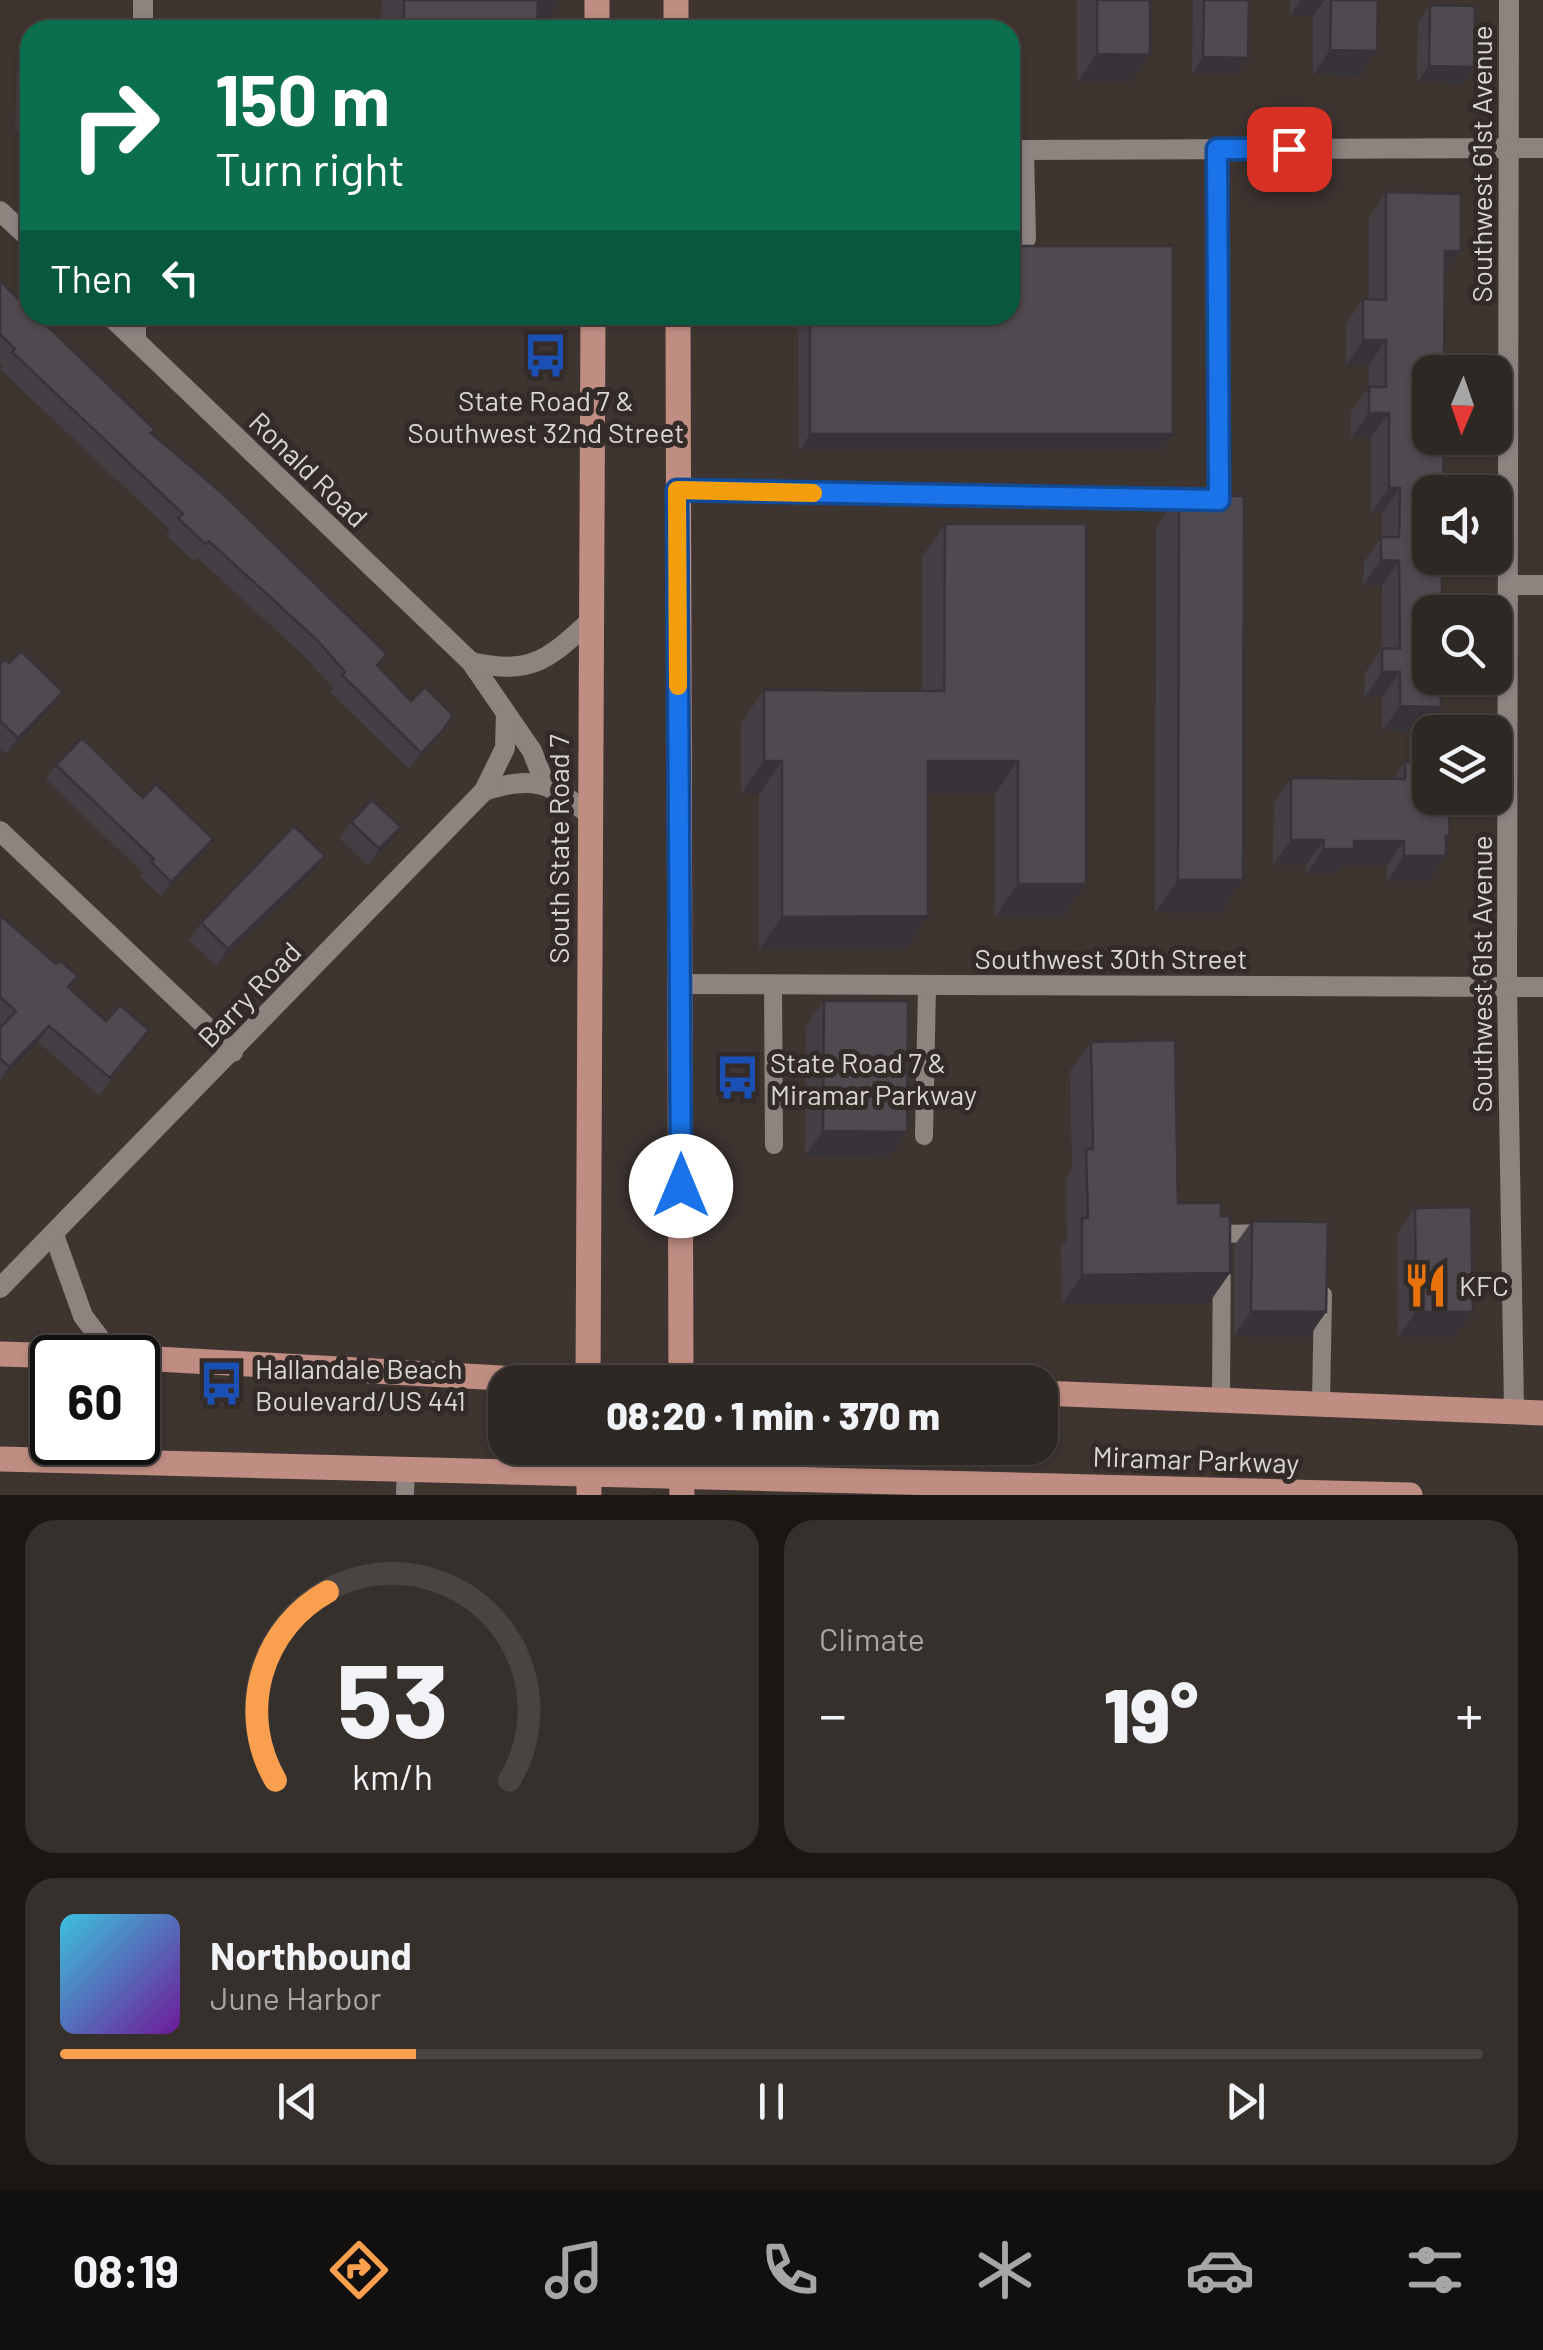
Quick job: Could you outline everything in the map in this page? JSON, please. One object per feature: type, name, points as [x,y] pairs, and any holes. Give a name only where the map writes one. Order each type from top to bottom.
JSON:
[{"type":"main road","name":"South State Road 7","points":[[588,1365],[588,814],[594,325]]},
{"type":"main road","points":[[678,325],[681,1365]]},
{"type":"main road","points":[[0,1354],[30,1355]]},
{"type":"main road","points":[[160,1359],[488,1376]]},
{"type":"main road","points":[[1058,1394],[1543,1412]]},
{"type":"main road","name":"Miramar Parkway","points":[[0,1459],[589,1471],[682,1484],[1410,1495]]},
{"type":"street","name":"Southwest 61st Avenue","points":[[1509,0],[1507,987],[1514,1408]]},
{"type":"street","points":[[1020,150],[1543,148]]},
{"type":"street","points":[[0,211],[20,230]]},
{"type":"street","name":"Ronald Road","points":[[120,325],[471,662],[532,750],[545,784]]},
{"type":"street","points":[[136,325],[136,340]]},
{"type":"street","points":[[1509,586],[1543,585]]},
{"type":"street","points":[[471,662],[505,670],[534,664],[590,621]]},
{"type":"street","name":"Barry Road","points":[[0,1288],[484,791],[505,748],[506,713]]},
{"type":"street","points":[[484,791],[514,781],[545,784],[588,814]]},
{"type":"street","points":[[0,832],[232,1052]]},
{"type":"street","name":"Southwest 30th Street","points":[[679,984],[1543,987]]},
{"type":"street","points":[[54,1235],[82,1316],[97,1335]]},
{"type":"lane","points":[[677,490],[1219,500],[1217,149]]},
{"type":"lane","points":[[1020,177],[1027,239]]},
{"type":"lane","points":[[774,984],[774,1146]]},
{"type":"lane","points":[[924,1136],[927,986]]},
{"type":"lane","points":[[1221,1399],[1222,1234],[1292,1233]]},
{"type":"lane","points":[[1321,1402],[1324,1270]]},
{"type":"lane","points":[[406,1468],[406,1495]]},
{"type":"building","points":[[404,0],[538,0],[537,20],[404,20]]},
{"type":"building","points":[[1097,0],[1150,0],[1150,55],[1097,54]]},
{"type":"building","points":[[1204,0],[1249,0],[1248,58],[1203,57]]},
{"type":"building","points":[[1331,0],[1378,0],[1377,51],[1330,50]]},
{"type":"building","points":[[1430,5],[1475,6],[1474,67],[1429,66]]},
{"type":"building","points":[[1386,192],[1461,194],[1461,251],[1445,251],[1444,355],[1412,355],[1412,455],[1444,455],[1443,475],[1412,475],[1412,575],[1442,575],[1442,595],[1412,595],[1412,695],[1441,695],[1441,707],[1400,706],[1400,672],[1382,672],[1382,648],[1400,649],[1399,561],[1381,560],[1381,537],[1399,537],[1400,488],[1389,488],[1389,413],[1369,413],[1369,387],[1386,387],[1386,340],[1363,340],[1363,299],[1386,300]]},
{"type":"building","points":[[1020,246],[1173,246],[1173,434],[810,434],[810,325],[1020,325]]},
{"type":"building","points":[[0,281],[20,300],[20,325],[46,325],[155,430],[151,433],[222,493],[387,654],[377,665],[411,701],[425,687],[453,715],[443,730],[421,753],[342,675],[345,672],[317,640],[209,541],[205,544],[178,518],[183,514],[12,352],[15,349],[0,334]]},
{"type":"building","points":[[1179,495],[1244,496],[1243,880],[1178,880]]},
{"type":"building","points":[[945,524],[1086,524],[1086,884],[1018,884],[1018,761],[928,761],[928,916],[782,917],[782,761],[764,761],[764,690],[944,691]]},
{"type":"building","points":[[21,651],[63,692],[18,738],[0,721],[0,664],[4,659],[9,663]]},
{"type":"building","points":[[82,738],[143,798],[156,784],[213,839],[171,882],[151,862],[154,859],[56,765]]},
{"type":"building","points":[[1405,762],[1412,762],[1412,815],[1449,815],[1446,856],[1404,856],[1404,841],[1354,841],[1354,849],[1323,849],[1324,840],[1291,840],[1291,778],[1405,779]]},
{"type":"building","points":[[372,800],[401,827],[379,849],[351,822]]},
{"type":"building","points":[[294,826],[325,856],[228,949],[201,923]]},
{"type":"building","points":[[0,915],[56,964],[60,961],[78,976],[68,987],[106,1021],[120,1005],[149,1030],[110,1078],[49,1026],[9,1067],[0,1058],[0,1028],[16,1011],[0,997]]},
{"type":"building","points":[[824,1001],[908,1001],[907,1132],[823,1131]]},
{"type":"building","points":[[1175,1040],[1178,1203],[1221,1203],[1221,1216],[1230,1216],[1230,1273],[1082,1275],[1082,1218],[1088,1218],[1086,1149],[1093,1149],[1091,1042]]},
{"type":"building","points":[[1471,1207],[1473,1312],[1416,1312],[1415,1208]]},
{"type":"building","points":[[1252,1221],[1328,1222],[1326,1312],[1251,1311]]},
{"type":"slow traffic","points":[[678,686],[677,490],[813,493]]},
{"type":"place","name":"State Road 7 & Southwest 32nd Street","points":[[546,355]]},
{"type":"place","name":"State Road 7 & Miramar Parkway","points":[[737,1078]]},
{"type":"place","name":"KFC","points":[[1426,1285]]},
{"type":"place","name":"Hallandale Beach Boulevard/US 441","points":[[222,1384]]},
{"type":"route","points":[[681,1186],[677,490],[1219,500],[1217,149],[1289,149]]}]
